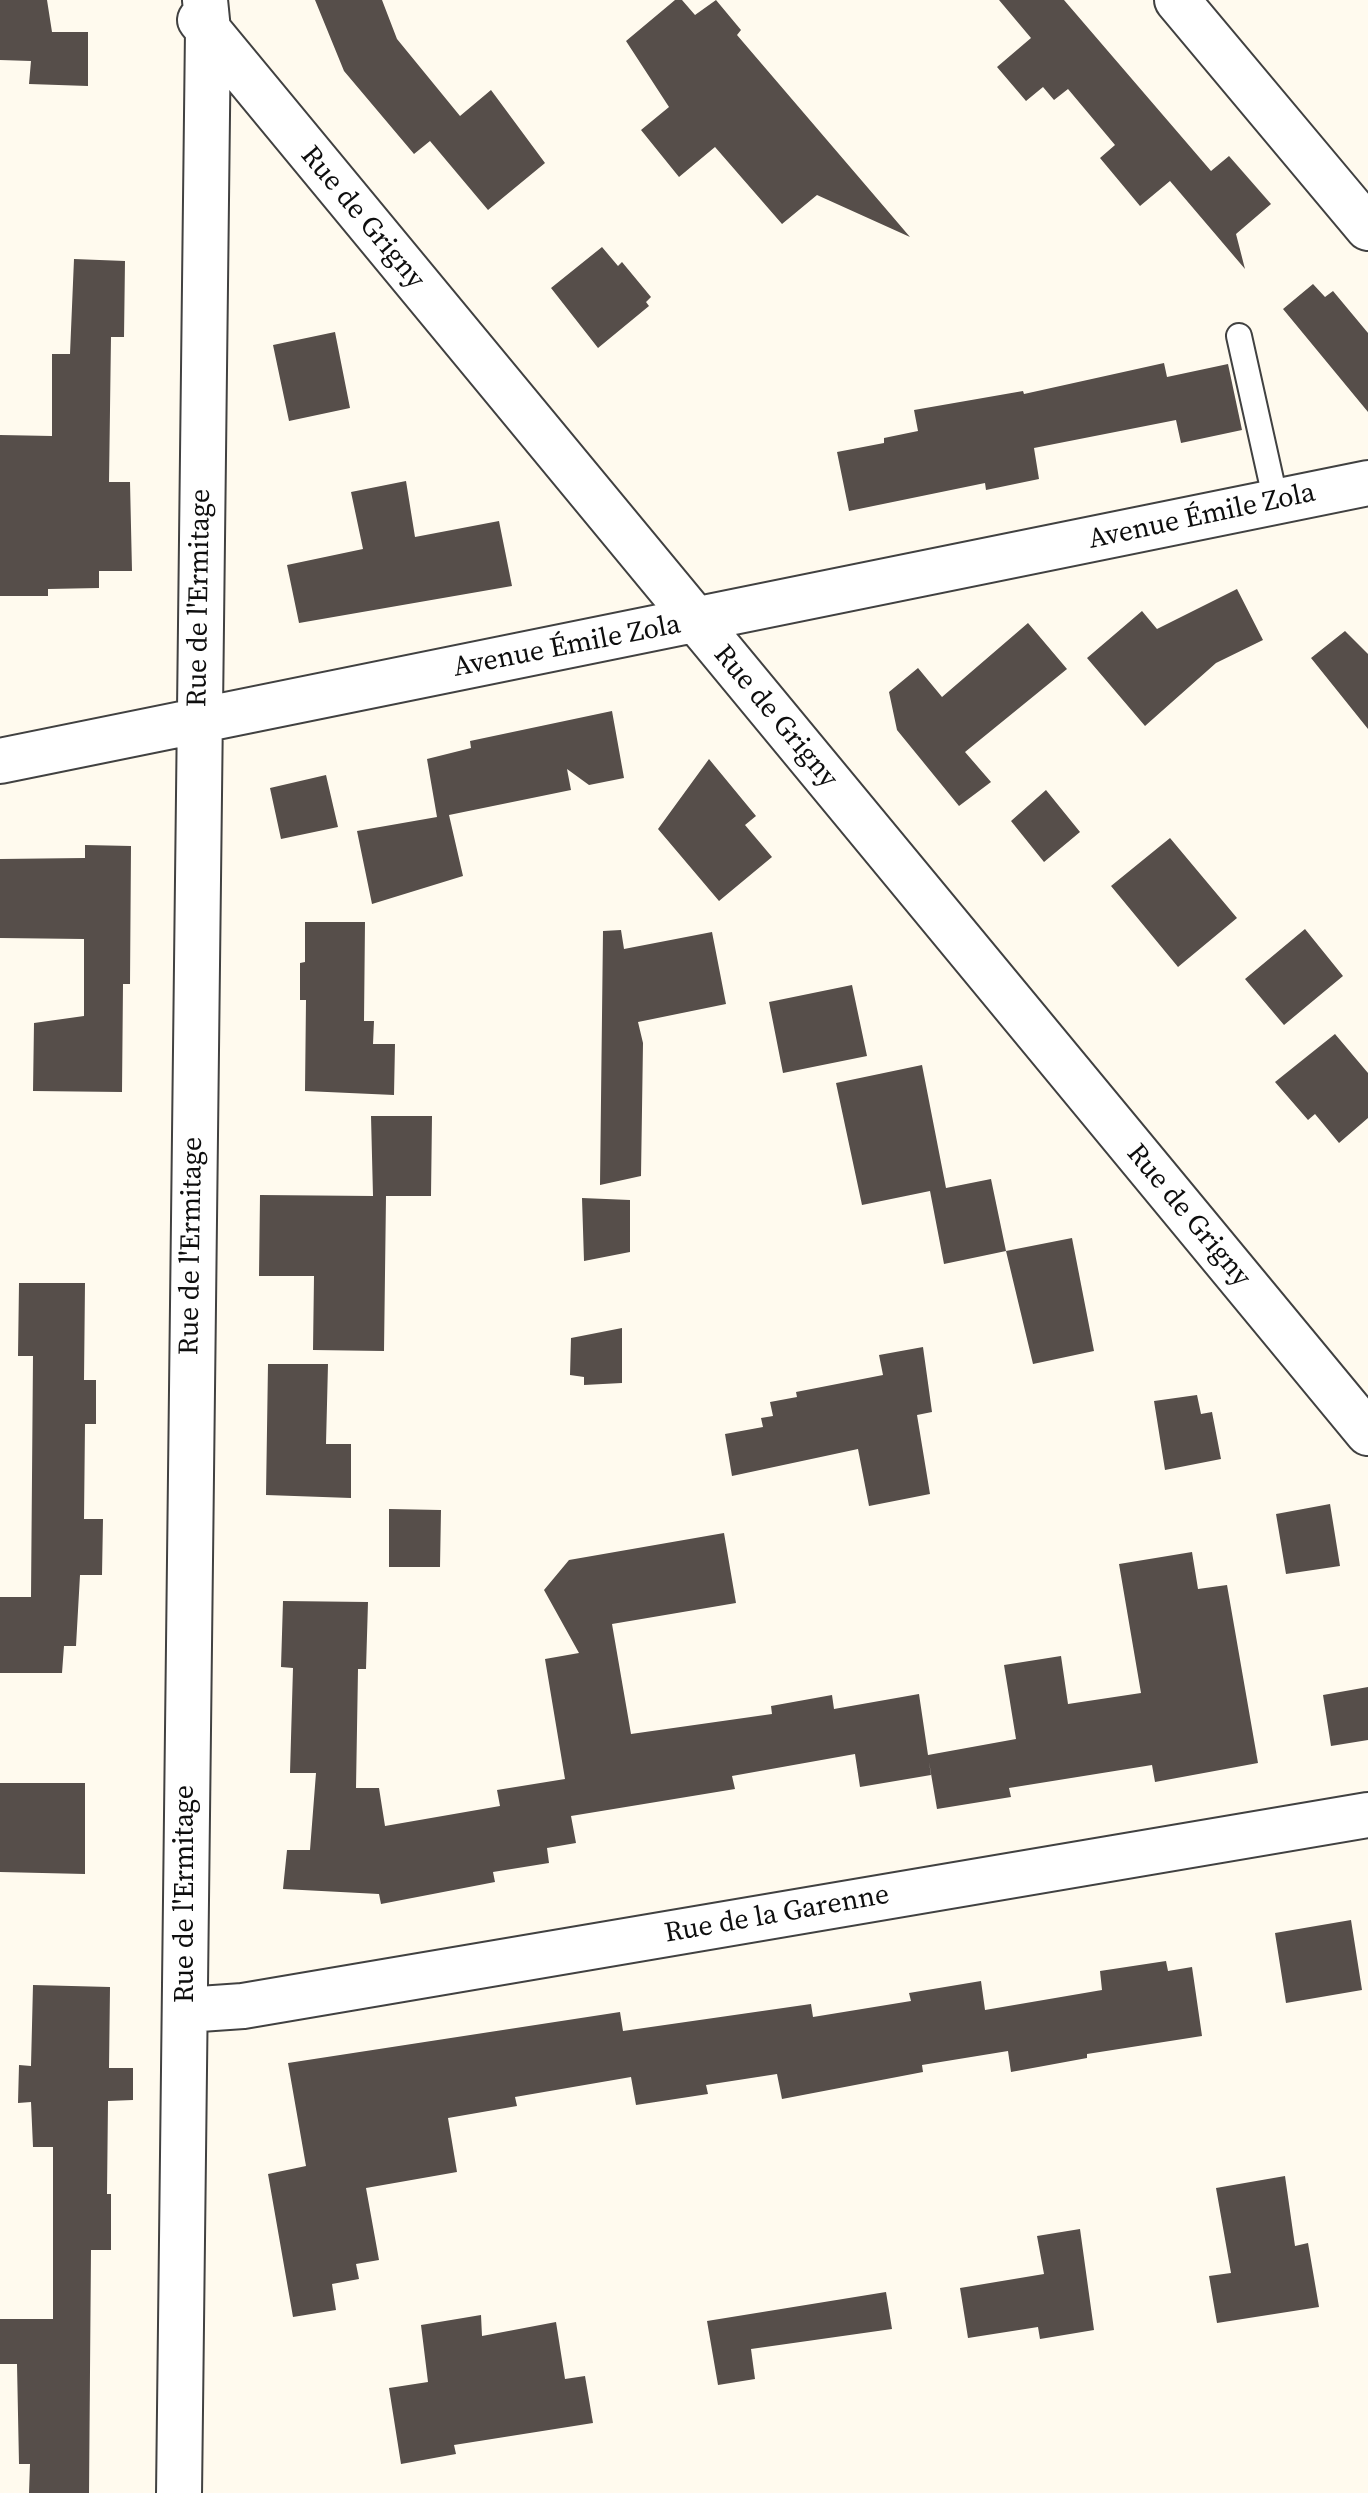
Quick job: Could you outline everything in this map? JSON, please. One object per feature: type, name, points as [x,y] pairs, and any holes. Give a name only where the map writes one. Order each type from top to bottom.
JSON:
[{"type":"street","points":[[1177,0],[1368,228]]},
{"type":"street","name":"Rue de Grigny","points":[[199,10],[696,621],[1368,1433]]},
{"type":"street","name":"Rue de l'Ermitage","points":[[179,2493],[198,722],[199,10]]},
{"type":"street","name":"Avenue Émile Zola","points":[[0,761],[1368,483]]},
{"type":"street","name":"Rue de la Garenne","points":[[185,2010],[243,2006],[1368,1815]]},
{"type":"lane","points":[[1239,336],[1276,502]]},
{"type":"building","points":[[0,0],[47,0],[52,32],[88,32],[88,86],[29,84],[31,61],[0,60]]},
{"type":"building","points":[[315,0],[382,0],[397,39],[460,116],[491,90],[545,163],[488,210],[430,141],[414,154],[344,71]]},
{"type":"building","points":[[675,0],[682,0],[695,15],[716,0],[741,30],[737,35],[910,237],[817,195],[782,224],[715,147],[679,177],[641,130],[669,107],[626,41]]},
{"type":"building","points":[[999,0],[1064,0],[1211,171],[1229,156],[1271,204],[1236,234],[1245,269],[1170,181],[1140,206],[1100,158],[1115,145],[1068,89],[1054,100],[1043,87],[1026,101],[997,67],[1031,38]]},
{"type":"building","points":[[602,247],[618,266],[622,262],[651,297],[646,302],[649,306],[598,348],[551,288]]},
{"type":"building","points":[[74,259],[125,261],[124,337],[111,337],[109,482],[130,482],[132,571],[99,571],[99,588],[48,589],[48,596],[0,596],[0,435],[52,436],[52,354],[70,354]]},
{"type":"building","points":[[1313,284],[1325,297],[1333,291],[1368,333],[1368,412],[1283,309]]},
{"type":"building","points":[[335,332],[350,408],[289,421],[273,345]]},
{"type":"building","points":[[1164,363],[1167,377],[1228,364],[1242,430],[1181,443],[1176,420],[1034,448],[1039,479],[986,490],[985,483],[849,511],[837,452],[884,443],[884,438],[918,431],[914,410],[1023,391],[1024,394]]},
{"type":"building","points":[[406,481],[415,537],[499,521],[512,586],[299,623],[287,565],[363,549],[351,492]]},
{"type":"building","points":[[1237,589],[1263,640],[1216,663],[1145,726],[1087,658],[1142,611],[1157,629]]},
{"type":"building","points":[[1028,623],[1067,669],[965,752],[991,782],[959,806],[897,730],[889,692],[918,668],[942,697]]},
{"type":"building","points":[[1345,631],[1368,654],[1368,729],[1311,658]]},
{"type":"building","points":[[612,711],[624,778],[589,785],[567,769],[571,790],[449,815],[463,876],[372,904],[357,831],[437,817],[427,759],[471,748],[470,741]]},
{"type":"building","points":[[709,759],[756,816],[745,825],[772,857],[719,901],[658,829]]},
{"type":"building","points":[[326,775],[338,827],[281,839],[270,788]]},
{"type":"building","points":[[1046,790],[1080,832],[1044,862],[1011,821]]},
{"type":"building","points":[[1170,838],[1237,918],[1178,967],[1111,886]]},
{"type":"building","points":[[85,845],[131,846],[130,984],[123,984],[122,1092],[33,1091],[34,1023],[84,1016],[84,939],[0,938],[0,859],[85,858]]},
{"type":"building","points":[[305,922],[365,922],[364,1021],[374,1021],[373,1044],[395,1044],[394,1095],[305,1091],[306,1000],[300,1000],[300,963],[305,962]]},
{"type":"building","points":[[1305,929],[1343,976],[1284,1025],[1245,979]]},
{"type":"building","points":[[621,930],[624,949],[712,932],[726,1004],[638,1022],[643,1043],[641,1176],[600,1185],[603,931]]},
{"type":"building","points":[[852,985],[867,1056],[783,1073],[769,1002]]},
{"type":"building","points":[[1335,1034],[1368,1073],[1368,1118],[1339,1143],[1315,1114],[1308,1120],[1275,1082]]},
{"type":"building","points":[[922,1065],[946,1188],[991,1179],[1006,1251],[944,1264],[930,1191],[862,1205],[836,1083]]},
{"type":"building","points":[[371,1116],[432,1116],[431,1196],[386,1196],[384,1351],[313,1350],[314,1276],[259,1276],[260,1195],[373,1196]]},
{"type":"building","points":[[582,1198],[630,1200],[630,1252],[584,1261]]},
{"type":"building","points":[[1072,1238],[1094,1351],[1033,1364],[1006,1251]]},
{"type":"building","points":[[19,1283],[85,1283],[84,1380],[96,1380],[96,1424],[85,1424],[84,1519],[103,1519],[102,1575],[80,1575],[76,1646],[64,1646],[62,1673],[0,1673],[0,1597],[31,1597],[33,1356],[18,1356]]},
{"type":"building","points":[[622,1328],[622,1383],[584,1385],[584,1377],[570,1375],[571,1338]]},
{"type":"building","points":[[923,1347],[932,1412],[917,1415],[930,1494],[869,1506],[858,1449],[732,1476],[725,1434],[763,1427],[761,1418],[773,1416],[770,1402],[797,1397],[796,1392],[883,1375],[879,1355]]},
{"type":"building","points":[[268,1364],[328,1364],[326,1444],[351,1444],[351,1498],[266,1495]]},
{"type":"building","points":[[1197,1395],[1201,1414],[1212,1412],[1221,1459],[1165,1470],[1154,1401]]},
{"type":"building","points":[[1330,1504],[1340,1566],[1286,1574],[1276,1514]]},
{"type":"building","points":[[389,1509],[441,1510],[440,1567],[389,1567]]},
{"type":"building","points":[[724,1533],[736,1603],[612,1624],[631,1734],[772,1714],[771,1706],[832,1695],[834,1709],[919,1694],[928,1755],[1016,1739],[1004,1665],[1061,1656],[1068,1704],[1141,1693],[1119,1564],[1192,1552],[1198,1589],[1227,1585],[1258,1763],[1155,1782],[1152,1765],[1009,1788],[1011,1797],[937,1809],[929,1762],[931,1775],[860,1787],[855,1754],[732,1776],[735,1789],[571,1816],[576,1843],[547,1848],[549,1863],[493,1872],[495,1882],[381,1904],[379,1894],[283,1889],[287,1850],[310,1850],[316,1773],[290,1773],[293,1668],[281,1667],[283,1601],[368,1602],[366,1669],[358,1669],[356,1788],[379,1788],[385,1826],[500,1806],[497,1790],[565,1779],[545,1659],[579,1653],[544,1590],[569,1560]]},
{"type":"building","points":[[1368,1687],[1368,1740],[1331,1746],[1323,1695]]},
{"type":"building","points":[[0,1783],[85,1783],[85,1874],[0,1872]]},
{"type":"building","points":[[1351,1920],[1362,1990],[1286,2003],[1275,1933]]},
{"type":"building","points":[[1166,1961],[1168,1971],[1192,1967],[1202,2036],[1087,2054],[1087,2058],[1011,2072],[1008,2051],[922,2065],[923,2072],[782,2099],[777,2074],[706,2085],[708,2094],[636,2105],[631,2077],[515,2097],[517,2106],[448,2118],[457,2172],[366,2188],[379,2260],[356,2264],[359,2279],[332,2284],[336,2310],[293,2317],[268,2174],[306,2166],[288,2063],[620,2012],[623,2031],[811,2004],[813,2017],[911,2001],[909,1993],[981,1981],[985,2010],[1102,1990],[1100,1971]]},
{"type":"building","points":[[33,1985],[110,1987],[109,2068],[133,2068],[133,2100],[108,2101],[107,2194],[111,2194],[111,2250],[91,2250],[89,2493],[29,2493],[30,2464],[19,2464],[17,2364],[0,2364],[0,2319],[53,2319],[53,2147],[33,2147],[31,2102],[18,2103],[19,2065],[31,2066]]},
{"type":"building","points":[[1285,2176],[1295,2246],[1308,2243],[1319,2307],[1217,2323],[1209,2276],[1231,2273],[1216,2188]]},
{"type":"building","points":[[1080,2229],[1094,2330],[1040,2339],[1038,2327],[968,2338],[960,2288],[1044,2274],[1037,2236]]},
{"type":"building","points":[[886,2292],[892,2329],[751,2349],[755,2379],[718,2385],[707,2321]]},
{"type":"building","points":[[481,2315],[482,2336],[556,2322],[565,2379],[585,2376],[593,2423],[454,2445],[456,2454],[401,2464],[389,2388],[428,2382],[421,2325]]}]
